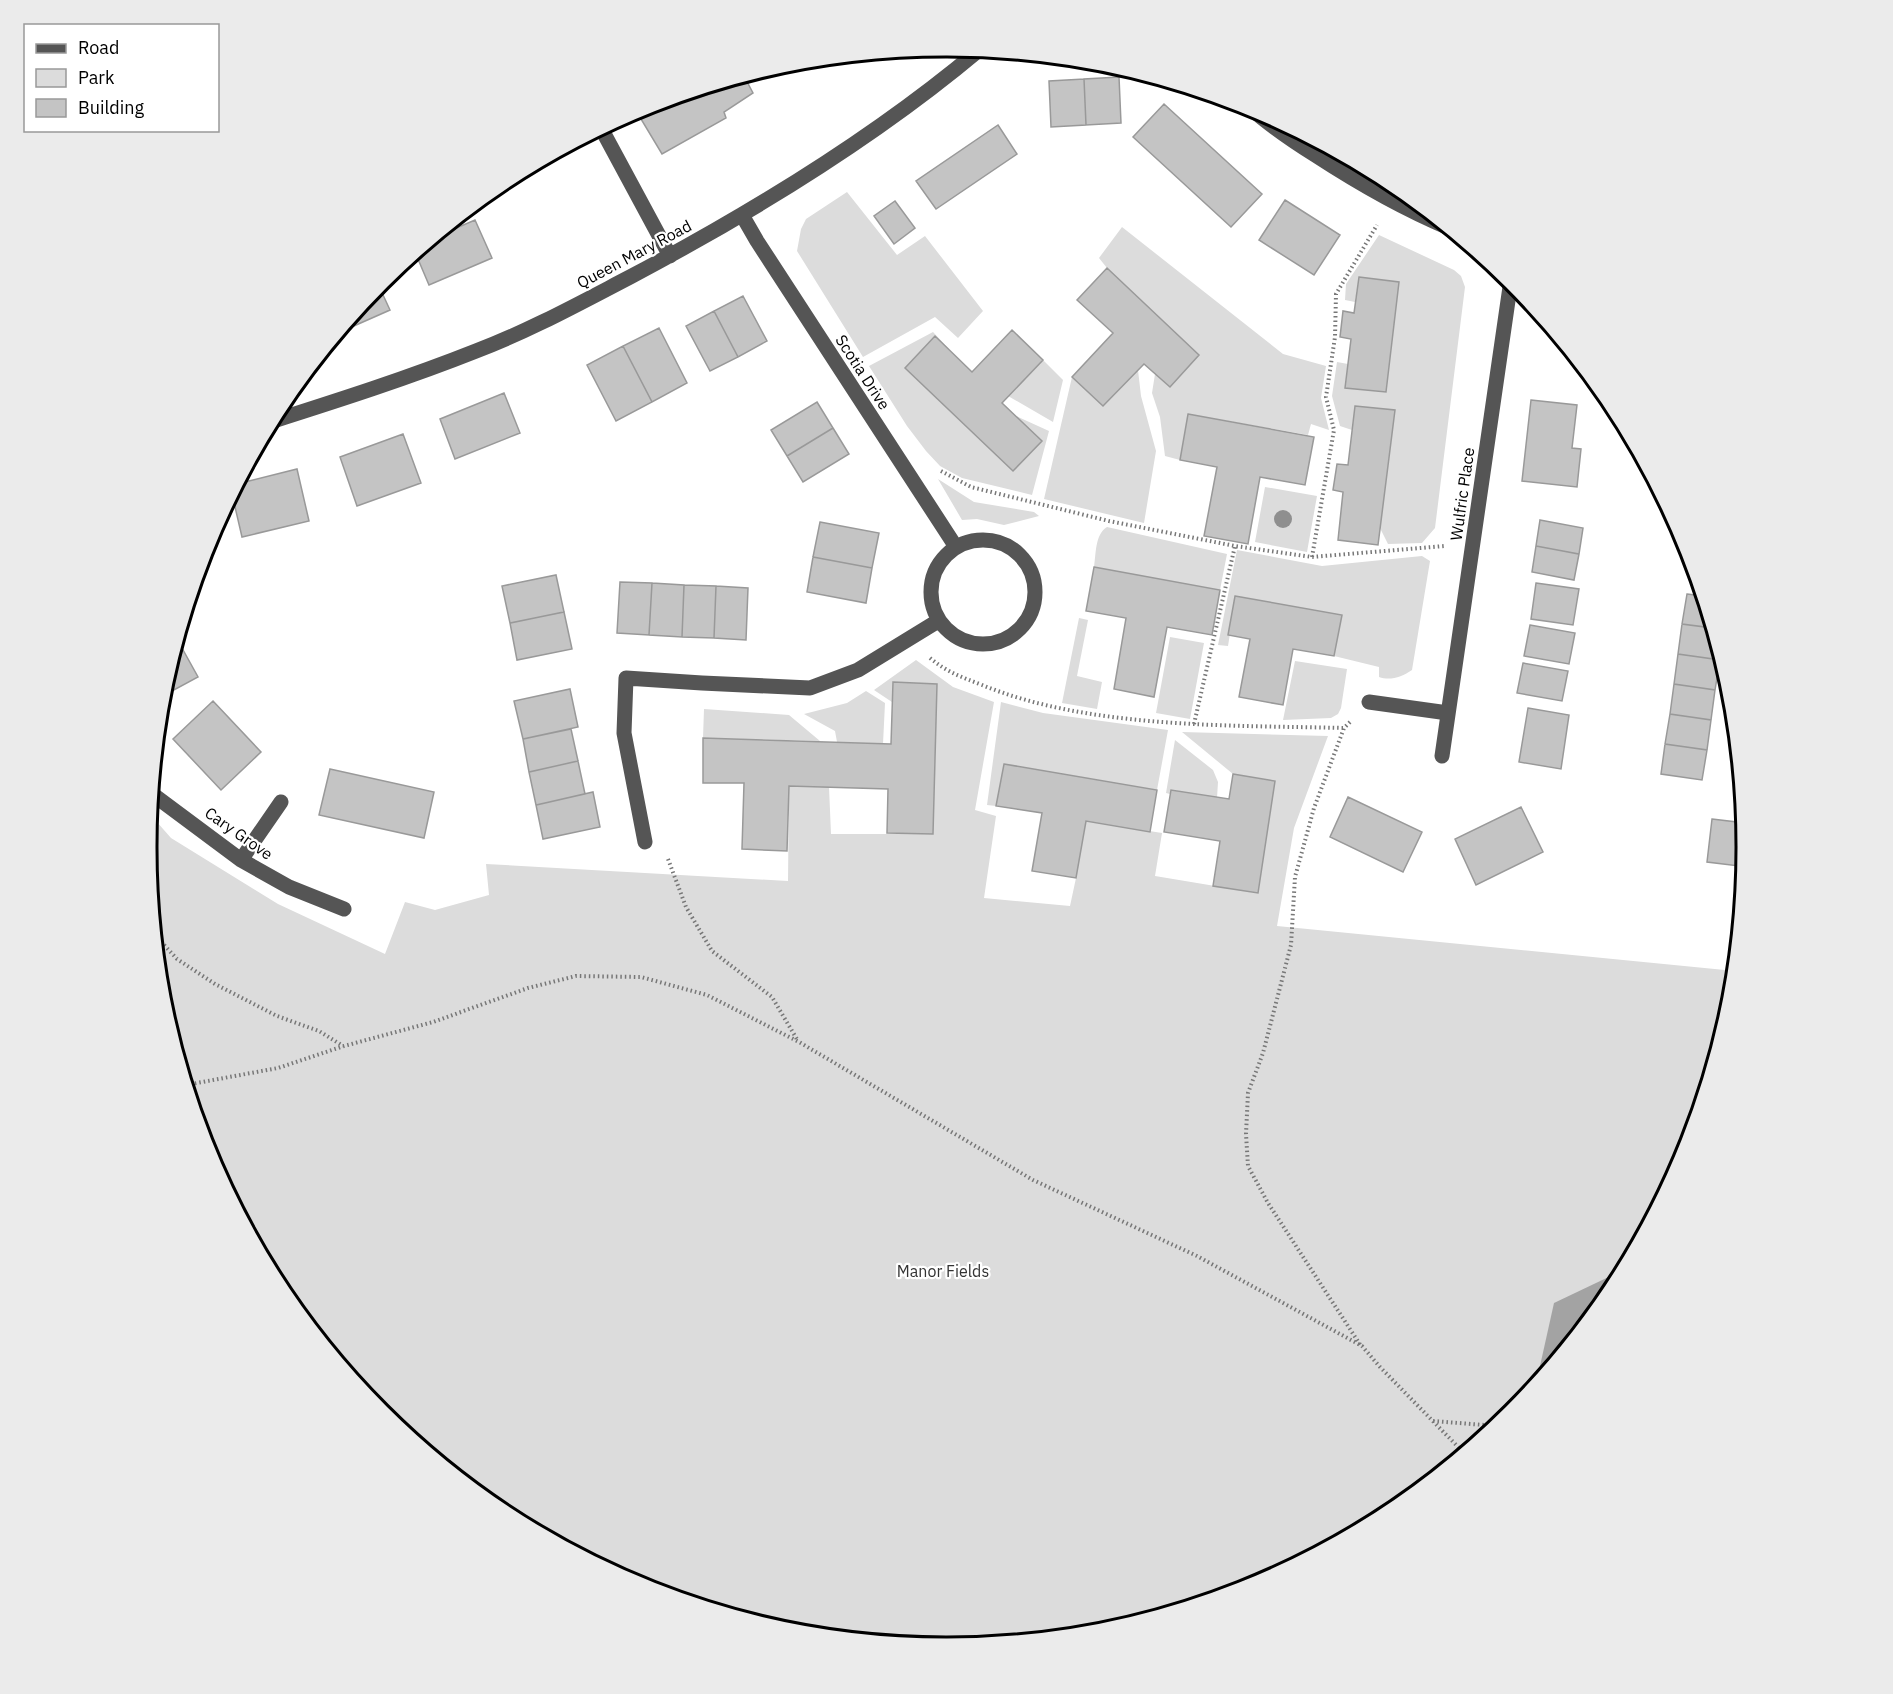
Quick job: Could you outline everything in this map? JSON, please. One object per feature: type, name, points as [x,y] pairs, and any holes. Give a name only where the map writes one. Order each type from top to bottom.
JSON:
[{"type":"street","name":"Queen Mary Road","points":[[284,418],[477,351],[570,308],[670,256],[742,215],[854,144],[969,58]]},
{"type":"street","points":[[1274,128],[1341,172],[1390,201],[1419,214]]},
{"type":"street","points":[[605,135],[670,256]]},
{"type":"street","name":"Scotia Drive","points":[[742,215],[956,547]]},
{"type":"street","name":"Wulfric Place","points":[[1442,756],[1509,293]]},
{"type":"street","points":[[985,539],[1014,549],[1033,573],[1035,604],[1020,631],[992,645],[962,640],[938,621],[931,601],[932,580],[940,561],[956,547],[985,539]]},
{"type":"street","points":[[645,842],[624,733],[626,678],[810,688],[858,670],[938,621]]},
{"type":"street","points":[[1369,702],[1448,713]]},
{"type":"street","name":"Cary Grove","points":[[158,797],[241,860],[289,887],[344,909]]},
{"type":"street","points":[[241,860],[281,802]]},
{"type":"path","points":[[1312,557],[1334,430],[1326,397],[1335,337],[1336,294],[1390,201]]},
{"type":"path","points":[[912,479],[940,471],[971,487],[1109,521],[1235,546],[1312,557],[1400,551],[1473,542]]},
{"type":"path","points":[[1194,724],[1235,546]]},
{"type":"path","points":[[908,640],[944,670],[1002,693],[1063,708],[1107,716],[1194,724],[1344,728]]},
{"type":"path","points":[[1369,702],[1344,728],[1314,808],[1295,877],[1291,945],[1263,1053],[1248,1093],[1246,1134],[1248,1166],[1268,1203],[1362,1346],[1459,1448]]},
{"type":"path","points":[[645,842],[668,856],[686,908],[712,951],[772,997],[799,1042]]},
{"type":"path","points":[[162,943],[177,959],[215,984],[277,1016],[319,1031],[344,1046]]},
{"type":"path","points":[[193,1084],[278,1068],[344,1046],[434,1022],[528,988],[576,976],[641,977],[706,995],[799,1042],[1033,1179],[1197,1256],[1362,1346]]},
{"type":"path","points":[[1433,1420],[1485,1425]]},
{"type":"green space","points":[[847,192],[897,255],[925,236],[983,311],[958,338],[935,317],[863,357],[797,251],[801,229],[806,219]]},
{"type":"green space","points":[[1122,227],[1283,354],[1326,366],[1321,398],[1329,430],[1311,424],[1308,435],[1188,414],[1180,460],[1165,456],[1160,417],[1152,393],[1155,374],[1170,387],[1199,355],[1099,258]]},
{"type":"green space","points":[[1379,235],[1454,270],[1461,276],[1465,287],[1435,528],[1422,543],[1388,544],[1380,528],[1395,411],[1355,406],[1352,430],[1340,426],[1332,396],[1337,362],[1348,364],[1345,387],[1386,392],[1399,282],[1359,277],[1355,302],[1345,300],[1346,284]]},
{"type":"green space","points":[[933,332],[949,349],[935,336],[905,368],[1013,471],[1042,441],[1016,416],[1049,431],[1032,495],[962,478],[940,466],[907,426],[869,366]]},
{"type":"green space","points":[[1043,360],[1063,380],[1053,422],[1008,396]]},
{"type":"green space","points":[[1138,370],[1141,396],[1156,451],[1144,523],[1044,499],[1072,377],[1103,406]]},
{"type":"green space","points":[[938,479],[974,502],[1034,512],[1039,516],[1004,525],[977,519],[962,520]]},
{"type":"green space","points":[[1265,487],[1317,496],[1307,552],[1255,542]]},
{"type":"green space","points":[[1107,527],[1227,554],[1220,590],[1094,567],[1098,539]]},
{"type":"green space","points":[[1237,550],[1322,566],[1422,556],[1430,561],[1412,670],[1396,678],[1387,679],[1379,677],[1379,667],[1334,656],[1341,615],[1236,596],[1228,646],[1218,645]]},
{"type":"green space","points":[[1079,618],[1088,620],[1077,676],[1102,682],[1097,709],[1062,703]]},
{"type":"green space","points":[[1170,637],[1204,643],[1190,719],[1156,713]]},
{"type":"green space","name":"Manor Fields","points":[[916,660],[953,687],[994,702],[975,810],[996,816],[984,898],[1070,906],[1086,821],[1162,833],[1155,876],[1257,893],[1275,781],[1233,774],[1182,732],[1328,736],[1294,828],[1277,926],[1726,970],[1710,1051],[1695,1101],[1676,1149],[1631,1242],[1573,1328],[1505,1406],[1427,1474],[1342,1531],[1296,1556],[1249,1577],[1151,1610],[1101,1622],[998,1635],[946,1637],[843,1630],[792,1622],[693,1595],[597,1556],[551,1531],[466,1474],[426,1441],[388,1406],[320,1328],[262,1242],[238,1196],[198,1101],[183,1051],[172,1001],[163,950],[158,899],[157,822],[171,838],[278,904],[385,954],[405,902],[435,910],[489,895],[486,864],[788,881],[789,786],[829,787],[831,834],[933,834],[937,684],[893,682],[892,702],[874,690]]},
{"type":"green space","points":[[1295,661],[1347,669],[1338,714],[1331,718],[1283,720]]},
{"type":"green space","points":[[866,691],[885,703],[883,744],[837,742],[835,731],[804,714],[847,703]]},
{"type":"green space","points":[[1001,702],[1043,713],[1168,730],[1157,790],[1004,764],[996,806],[987,805]]},
{"type":"green space","points":[[704,709],[789,715],[820,741],[703,738]]},
{"type":"green space","points":[[1175,740],[1213,770],[1218,782],[1217,798],[1171,790],[1170,794],[1166,793]]},
{"type":"shaded area","points":[[1609,1277],[1573,1328],[1539,1369],[1554,1303]]},
{"type":"building","points":[[1119,77],[1121,123],[1086,125],[1084,79]]},
{"type":"building","points":[[1084,79],[1086,125],[1051,127],[1049,81]]},
{"type":"building","points":[[748,83],[753,93],[724,112],[726,118],[662,154],[641,119],[693,99]]},
{"type":"building","points":[[1164,104],[1262,194],[1231,227],[1133,137]]},
{"type":"building","points":[[998,125],[1017,154],[936,209],[916,181]]},
{"type":"building","points":[[1285,200],[1340,235],[1314,275],[1259,240]]},
{"type":"building","points":[[895,201],[915,228],[894,244],[874,216]]},
{"type":"building","points":[[475,220],[492,258],[429,285],[418,260],[456,228]]},
{"type":"building","points":[[1107,268],[1199,355],[1170,387],[1144,364],[1103,406],[1072,377],[1113,333],[1077,300]]},
{"type":"building","points":[[1359,277],[1399,282],[1386,392],[1345,388],[1351,339],[1340,337],[1343,311],[1354,313]]},
{"type":"building","points":[[383,294],[390,310],[353,327]]},
{"type":"building","points":[[743,296],[767,341],[738,357],[714,311]]},
{"type":"building","points":[[714,311],[738,357],[710,371],[686,326]]},
{"type":"building","points":[[659,328],[687,383],[652,402],[623,346]]},
{"type":"building","points":[[1012,330],[1043,360],[1002,403],[1042,441],[1013,471],[905,368],[935,336],[972,372]]},
{"type":"building","points":[[623,346],[652,402],[616,421],[587,365]]},
{"type":"building","points":[[504,393],[520,433],[455,459],[440,419]]},
{"type":"building","points":[[1531,400],[1577,405],[1572,448],[1581,449],[1577,487],[1522,481]]},
{"type":"building","points":[[817,402],[833,428],[787,456],[771,430]]},
{"type":"building","points":[[1355,406],[1395,410],[1378,545],[1338,540],[1343,492],[1333,490],[1337,464],[1348,465]]},
{"type":"building","points":[[1188,414],[1314,437],[1305,485],[1260,477],[1248,544],[1204,536],[1217,467],[1180,460]]},
{"type":"building","points":[[833,428],[849,454],[803,482],[787,456]]},
{"type":"building","points":[[403,434],[421,483],[357,506],[340,457]]},
{"type":"building","points":[[297,469],[309,521],[242,537],[235,505],[247,482]]},
{"type":"building","points":[[1540,520],[1583,528],[1579,554],[1536,546]]},
{"type":"building","points":[[820,522],[879,533],[872,568],[813,557]]},
{"type":"building","points":[[1536,546],[1579,554],[1574,580],[1532,572]]},
{"type":"building","points":[[813,557],[872,568],[866,603],[807,592]]},
{"type":"building","points":[[1094,567],[1220,590],[1212,635],[1167,627],[1154,697],[1114,689],[1126,618],[1086,611]]},
{"type":"building","points":[[556,575],[564,612],[510,623],[502,586]]},
{"type":"building","points":[[620,582],[652,583],[649,635],[617,633]]},
{"type":"building","points":[[652,583],[684,585],[682,637],[649,635]]},
{"type":"building","points":[[1536,583],[1579,589],[1573,625],[1531,619]]},
{"type":"building","points":[[684,585],[716,586],[714,638],[682,637]]},
{"type":"building","points":[[716,586],[748,588],[746,640],[714,638]]},
{"type":"building","points":[[1687,594],[1696,595],[1705,627],[1682,624]]},
{"type":"building","points":[[1235,596],[1342,615],[1334,656],[1293,649],[1283,705],[1239,697],[1250,639],[1228,635]]},
{"type":"building","points":[[564,612],[572,649],[517,660],[510,623]]},
{"type":"building","points":[[1682,624],[1705,627],[1714,659],[1678,654]]},
{"type":"building","points":[[1530,625],[1575,633],[1569,664],[1524,656]]},
{"type":"building","points":[[182,648],[198,677],[172,691]]},
{"type":"building","points":[[1678,654],[1714,659],[1717,676],[1715,690],[1674,684]]},
{"type":"building","points":[[1523,663],[1568,671],[1562,701],[1517,693]]},
{"type":"building","points":[[893,682],[937,684],[933,834],[887,833],[888,789],[789,786],[787,851],[742,849],[744,783],[703,783],[703,738],[891,744]]},
{"type":"building","points":[[1674,684],[1715,690],[1711,720],[1670,714]]},
{"type":"building","points":[[570,689],[578,727],[523,739],[514,701]]},
{"type":"building","points":[[213,701],[261,752],[221,790],[173,739]]},
{"type":"building","points":[[1528,708],[1569,715],[1561,769],[1519,762]]},
{"type":"building","points":[[1670,714],[1711,720],[1707,750],[1665,744]]},
{"type":"building","points":[[571,729],[578,761],[529,772],[523,739]]},
{"type":"building","points":[[1665,744],[1707,750],[1702,780],[1661,774]]},
{"type":"building","points":[[578,761],[585,794],[536,805],[529,772]]},
{"type":"building","points":[[1004,764],[1157,790],[1150,832],[1086,821],[1076,878],[1032,871],[1042,813],[996,806]]},
{"type":"building","points":[[330,769],[434,792],[424,838],[319,815]]},
{"type":"building","points":[[1233,774],[1275,781],[1258,893],[1213,886],[1220,841],[1164,832],[1171,790],[1229,799]]},
{"type":"building","points":[[593,792],[600,827],[543,839],[536,805]]},
{"type":"building","points":[[1348,797],[1422,832],[1403,872],[1330,837]]},
{"type":"building","points":[[1521,807],[1543,852],[1476,885],[1455,839]]},
{"type":"building","points":[[1712,819],[1736,822],[1736,866],[1707,862]]}]
